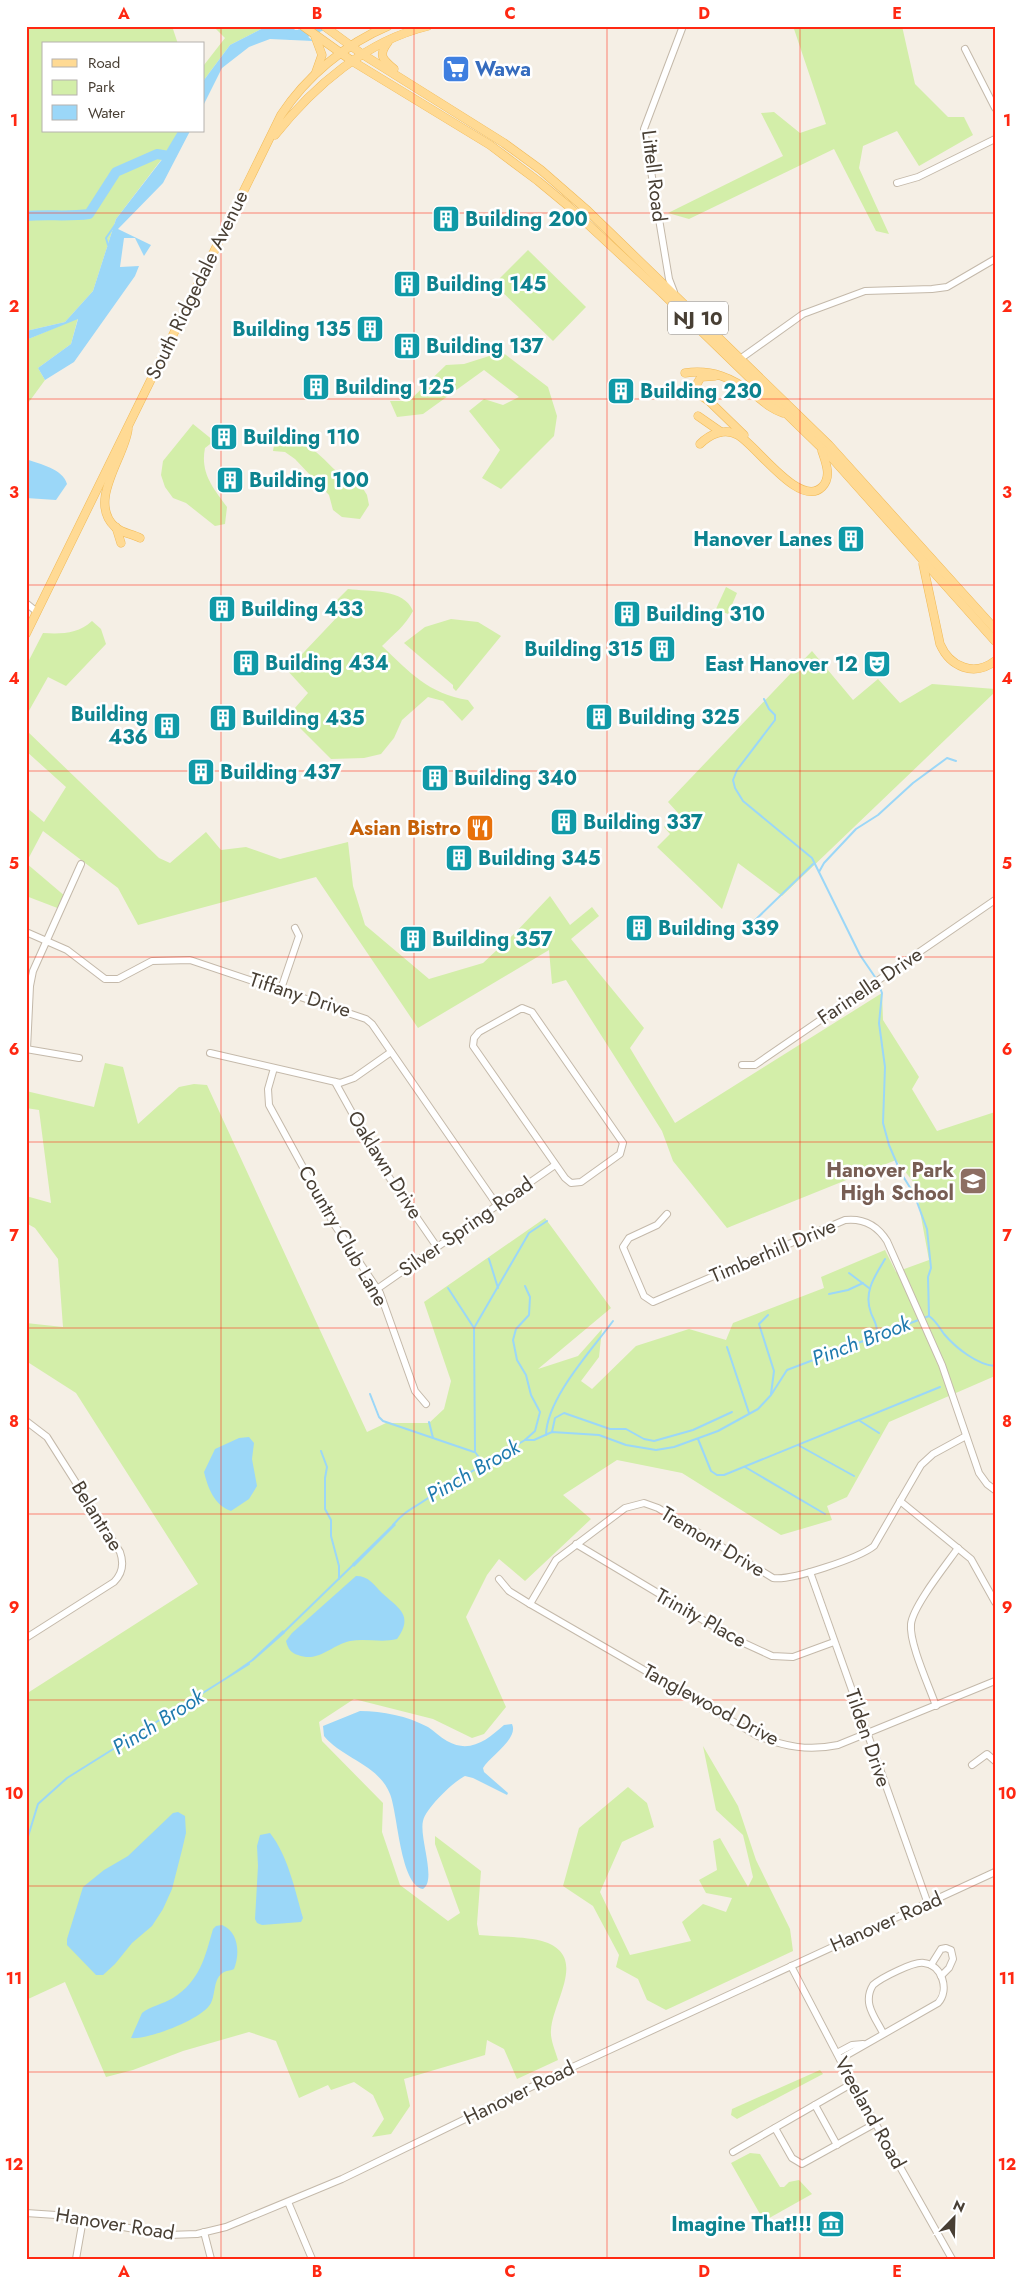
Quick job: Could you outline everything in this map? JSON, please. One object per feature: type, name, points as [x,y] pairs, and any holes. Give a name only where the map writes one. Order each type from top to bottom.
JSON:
[{"type":"main road","name":"NJ 10","points":[[303,26],[341,54],[490,145],[538,180],[662,293],[821,448],[995,641]]},
{"type":"main road","name":"NJ 10","points":[[324,26],[362,54],[488,131],[536,166],[588,211],[850,467],[995,629]]},
{"type":"main road","name":"South Ridgedale Avenue","points":[[128,424],[287,105],[314,75],[351,46],[388,26]]},
{"type":"main road","name":"South Ridgedale Avenue","points":[[266,146],[301,104],[352,61],[390,39],[428,26]]},
{"type":"main road","points":[[314,35],[320,47],[320,64],[314,75]]},
{"type":"main road","points":[[390,39],[382,54],[385,61],[399,72],[404,80]]},
{"type":"main road","points":[[685,373],[705,371],[722,376],[751,392],[771,409],[788,415]]},
{"type":"main road","points":[[722,376],[701,377],[696,390],[751,441],[758,452]]},
{"type":"main road","points":[[698,416],[721,432],[738,434],[792,485],[810,492],[818,490],[827,480],[828,474],[821,448]]},
{"type":"main road","points":[[128,424],[126,440],[106,489],[106,508],[111,522],[116,527],[140,538]]},
{"type":"main road","points":[[26,634],[128,424]]},
{"type":"main road","points":[[700,444],[707,438],[721,432]]},
{"type":"main road","points":[[116,527],[121,543]]},
{"type":"main road","points":[[922,560],[929,582],[940,644],[944,652],[954,663],[965,668],[978,669],[995,660]]},
{"type":"street","name":"Littell Road","points":[[678,299],[669,279],[644,129],[683,26]]},
{"type":"street","points":[[965,48],[995,108]]},
{"type":"street","points":[[897,183],[918,176],[995,139]]},
{"type":"street","points":[[740,359],[803,314],[865,292],[932,289],[947,286],[995,259]]},
{"type":"street","points":[[26,604],[37,612]]},
{"type":"street","points":[[79,1058],[27,1049],[32,976],[81,864]]},
{"type":"street","name":"Farinella Drive","points":[[742,1065],[755,1065],[995,900]]},
{"type":"street","points":[[281,989],[299,936],[294,928]]},
{"type":"street","name":"Tiffany Drive","points":[[26,932],[67,950],[105,979],[118,979],[152,961],[182,959],[281,989],[366,1018],[498,1204]]},
{"type":"street","points":[[522,1008],[532,1012],[623,1144],[620,1154],[576,1183],[566,1180],[555,1164],[473,1046],[474,1038],[479,1032],[522,1008]]},
{"type":"street","points":[[210,1053],[335,1082],[354,1078],[391,1052]]},
{"type":"street","name":"Country Club Lane","points":[[274,1068],[268,1089],[269,1105],[334,1224],[377,1289],[415,1391],[426,1404]]},
{"type":"street","name":"Oaklawn Drive","points":[[335,1082],[382,1167],[437,1247]]},
{"type":"street","name":"Silver Spring Road","points":[[377,1289],[555,1164]]},
{"type":"street","name":"Timberhill Drive","points":[[667,1214],[657,1225],[629,1238],[623,1247],[644,1296],[650,1301],[657,1301],[845,1220],[852,1219],[872,1224],[883,1234],[942,1365],[979,1472],[995,1490]]},
{"type":"street","name":"Belantrae","points":[[26,1421],[47,1437],[120,1552],[123,1564],[120,1574],[114,1582],[26,1638]]},
{"type":"street","name":"Tremont Drive","points":[[530,1604],[552,1565],[576,1544],[625,1508],[644,1503],[664,1511],[766,1575],[787,1579],[868,1551],[877,1541],[927,1459],[966,1436]]},
{"type":"street","points":[[900,1501],[975,1564],[995,1602]]},
{"type":"street","name":"Trinity Place","points":[[576,1544],[733,1638],[772,1656],[793,1657],[834,1642]]},
{"type":"street","points":[[936,1706],[912,1638],[911,1623],[915,1610],[958,1548]]},
{"type":"street","name":"Tilden Drive","points":[[810,1572],[928,1904]]},
{"type":"street","name":"Tanglewood Drive","points":[[499,1580],[510,1592],[758,1736],[772,1742],[800,1749],[838,1746],[995,1681]]},
{"type":"street","points":[[972,1765],[987,1754],[995,1761]]},
{"type":"street","name":"Hanover Road","points":[[26,2213],[56,2214],[168,2235],[204,2232],[235,2224],[342,2179],[566,2070],[995,1872]]},
{"type":"street","points":[[931,1965],[941,1949],[951,1950],[953,1959],[949,1968],[941,1976]]},
{"type":"street","points":[[838,2056],[865,2044],[938,2003],[944,1990],[941,1976],[931,1965],[918,1963],[881,1979],[873,1985],[868,1996],[869,2007],[883,2033]]},
{"type":"street","name":"Vreeland Road","points":[[791,1966],[838,2056],[952,2259]]},
{"type":"street","points":[[733,2152],[853,2083]]},
{"type":"street","points":[[815,2105],[837,2145]]},
{"type":"street","points":[[776,2128],[792,2158],[798,2163],[806,2163],[876,2123]]},
{"type":"street","points":[[288,2202],[312,2259]]},
{"type":"street","points":[[76,2259],[83,2219]]},
{"type":"street","points":[[204,2232],[210,2259]]},
{"type":"green space","points":[[26,26],[172,26],[177,42],[42,42],[42,132],[178,132],[174,143],[116,219],[93,291],[65,322],[26,331]]},
{"type":"green space","points":[[213,26],[267,26],[230,45],[205,79],[205,64],[225,38]]},
{"type":"green space","points":[[793,26],[902,26],[915,84],[948,117],[964,117],[973,135],[919,166],[897,131],[863,146],[859,168],[889,234],[876,231],[834,149],[689,219],[668,213],[783,156],[761,113],[774,112],[800,133],[826,124]]},
{"type":"green space","points":[[528,250],[586,307],[553,341],[494,284]]},
{"type":"green space","points":[[78,318],[71,344],[38,368],[45,380],[26,406],[26,340]]},
{"type":"green space","points":[[502,352],[548,387],[557,416],[554,436],[501,489],[482,478],[500,450],[469,411],[484,399],[503,405],[519,397],[484,370],[423,414],[397,417],[390,401],[409,401],[446,365],[464,364]]},
{"type":"green space","points":[[193,424],[214,441],[205,448],[204,465],[209,480],[227,507],[225,524],[215,526],[186,503],[173,498],[165,487],[161,475],[163,461]]},
{"type":"green space","points":[[276,434],[291,445],[300,445],[314,451],[345,477],[357,479],[367,495],[369,505],[360,519],[342,517],[333,510],[329,495],[295,459],[285,452],[273,451]]},
{"type":"green space","points":[[726,587],[737,593],[728,614],[716,609]]},
{"type":"green space","points":[[348,589],[385,592],[402,598],[408,604],[413,611],[410,616],[399,630],[382,646],[420,681],[442,693],[468,700],[474,708],[462,721],[443,701],[428,697],[402,720],[394,738],[381,754],[364,758],[331,759],[288,716],[308,693],[287,670],[341,613],[335,602]]},
{"type":"green space","points":[[451,619],[478,622],[501,636],[456,691],[453,685],[404,643],[425,627]]},
{"type":"green space","points":[[92,621],[101,629],[106,644],[66,686],[48,677],[26,716],[26,666],[43,633],[75,631]]},
{"type":"green space","points":[[812,651],[853,700],[878,679],[900,703],[932,684],[995,689],[995,692],[782,896],[738,863],[722,909],[657,847],[670,834],[664,827],[678,813],[668,802]]},
{"type":"green space","points":[[26,730],[159,858],[170,863],[206,832],[221,850],[246,847],[280,859],[348,842],[353,886],[365,925],[429,979],[483,963],[550,896],[570,925],[592,907],[599,916],[571,939],[644,1028],[630,1048],[675,1123],[882,993],[883,1020],[919,1077],[912,1089],[937,1131],[995,1112],[995,1376],[889,1422],[847,1497],[827,1506],[832,1520],[781,1535],[682,1473],[617,1460],[563,1495],[591,1519],[525,1581],[499,1559],[487,1575],[466,1617],[506,1707],[484,1734],[472,1738],[433,1719],[354,1699],[319,1722],[322,1741],[383,1803],[382,1832],[400,1885],[448,1921],[460,1913],[435,1844],[435,1836],[481,1871],[477,1924],[479,1935],[545,1942],[558,1949],[564,1958],[566,1969],[565,1980],[551,2030],[552,2041],[558,2060],[517,2079],[504,2049],[487,2040],[485,2055],[404,2079],[410,2106],[391,2134],[372,2137],[384,2119],[373,2095],[354,2082],[331,2090],[328,2085],[299,2098],[276,2041],[249,2032],[183,2051],[133,2070],[106,2077],[65,1982],[26,2000],[26,1694],[198,1584],[76,1393],[26,1361],[26,1323],[63,1327],[58,1259],[35,1228],[26,1223],[26,1196],[51,1203],[39,1110],[26,1108],[26,1091],[94,1107],[105,1063],[123,1067],[138,1124],[179,1087],[194,1084],[207,1085],[367,1432],[386,1423],[429,1423],[444,1409],[451,1381],[424,1302],[545,1218],[611,1308],[538,1369],[578,1356],[602,1329],[599,1357],[581,1381],[592,1389],[636,1346],[689,1329],[726,1340],[733,1323],[824,1288],[821,1277],[885,1250],[896,1272],[929,1260],[915,1184],[896,1160],[727,1228],[673,1161],[662,1131],[566,980],[552,984],[549,950],[418,1028],[316,877],[138,925],[118,888],[43,831],[26,863],[26,807],[44,822],[66,787],[26,751]]},
{"type":"green space","points":[[26,863],[66,897],[60,909],[26,896]]},
{"type":"green space","points":[[703,1746],[738,1806],[756,1860],[790,1929],[793,1951],[666,2010],[647,2000],[638,1979],[616,1967],[619,1955],[593,1906],[563,1886],[579,1828],[628,1787],[647,1803],[654,1827],[622,1842],[600,1892],[630,1955],[691,1941],[682,1922],[703,1904],[726,1912],[732,1898],[706,1893],[699,1880],[717,1870],[713,1841],[720,1838],[748,1887],[753,1877],[743,1835],[716,1810]]},
{"type":"green space","points":[[820,2070],[823,2074],[737,2119],[731,2115],[732,2109]]},
{"type":"green space","points":[[750,2153],[760,2154],[780,2187],[784,2187],[789,2182],[799,2180],[812,2194],[764,2221],[731,2163]]},
{"type":"water","points":[[267,26],[289,26],[297,31],[299,29],[313,41],[270,39],[249,47],[222,68],[205,102],[205,79],[230,45]]},
{"type":"water","points":[[178,132],[189,132],[163,183],[118,229],[151,245],[144,256],[135,238],[124,238],[120,267],[139,266],[135,276],[74,362],[45,380],[38,368],[71,344],[78,319],[26,340],[26,331],[65,322],[93,291],[116,219],[174,144]]},
{"type":"water","points":[[26,459],[56,471],[65,479],[67,484],[56,500],[26,498]]},
{"type":"water","points":[[249,1437],[254,1443],[252,1459],[257,1486],[249,1499],[231,1511],[220,1505],[216,1500],[210,1490],[204,1472],[215,1449],[239,1438]]},
{"type":"water","points":[[394,1523],[396,1525],[354,1567],[352,1564]]},
{"type":"water","points":[[356,1576],[364,1577],[370,1581],[402,1612],[404,1624],[397,1639],[350,1641],[312,1657],[305,1657],[292,1652],[286,1641],[292,1633]]},
{"type":"water","points":[[283,1630],[285,1633],[253,1661],[221,1681],[251,1660]]},
{"type":"water","points":[[360,1711],[386,1713],[412,1720],[428,1727],[447,1741],[463,1746],[478,1744],[504,1725],[512,1724],[513,1730],[508,1741],[483,1768],[484,1772],[508,1793],[507,1795],[465,1776],[441,1796],[425,1816],[422,1828],[428,1877],[427,1884],[423,1889],[415,1885],[409,1875],[401,1848],[393,1804],[384,1784],[369,1769],[341,1751],[324,1736],[323,1726]]},
{"type":"water","points":[[178,1812],[185,1816],[186,1833],[172,1889],[163,1909],[152,1926],[132,1943],[115,1964],[103,1975],[96,1975],[67,1945],[67,1939],[83,1887],[104,1870],[128,1856],[173,1813]]},
{"type":"water","points":[[270,1833],[282,1852],[290,1874],[303,1918],[301,1922],[262,1925],[257,1923],[255,1919],[258,1866],[257,1846],[260,1835]]},
{"type":"water","points":[[222,1925],[228,1928],[235,1938],[237,1957],[234,1969],[224,1972],[218,1978],[211,2003],[198,2016],[187,2022],[150,2036],[131,2038],[142,2013],[173,1998],[190,1984],[200,1968],[213,1929],[216,1926]]},
{"type":"waterway","points":[[291,35],[300,35],[321,26]]},
{"type":"waterway","points":[[26,216],[89,214],[116,172],[157,154],[169,156],[183,132]]},
{"type":"waterway","points":[[108,245],[106,238],[115,225]]},
{"type":"waterway","points":[[764,699],[769,709],[775,715],[775,720],[737,770],[733,780],[735,788],[743,801],[812,858],[860,955],[875,977]]},
{"type":"waterway","points":[[819,872],[824,863],[856,829],[878,815],[913,783],[947,758],[956,761]]},
{"type":"waterway","points":[[747,928],[813,864]]},
{"type":"waterway","points":[[879,985],[882,993],[879,1023],[885,1067],[883,1123],[889,1145],[901,1173],[914,1194],[927,1229],[931,1268],[928,1277],[929,1316]]},
{"type":"waterway","points":[[484,1464],[475,1452],[474,1328],[529,1233],[547,1221]]},
{"type":"waterway","points":[[489,1259],[498,1288]]},
{"type":"waterway","points":[[877,1335],[868,1298],[871,1284],[885,1259]]},
{"type":"waterway","points":[[849,1273],[869,1288]]},
{"type":"waterway","points":[[829,1294],[848,1290],[863,1283]]},
{"type":"waterway","points":[[525,1286],[530,1297],[529,1315],[516,1329],[513,1340],[517,1360],[526,1375],[531,1395],[540,1412],[535,1431],[525,1440]]},
{"type":"waterway","points":[[448,1288],[474,1328]]},
{"type":"waterway","points":[[768,1315],[759,1324],[774,1371],[771,1394]]},
{"type":"waterway","name":"Pinch Brook","points":[[393,1525],[408,1511],[435,1493],[525,1440],[534,1440],[552,1432],[599,1435],[626,1445],[656,1450],[674,1447],[718,1431],[758,1409],[771,1395],[787,1370],[929,1316],[960,1350],[974,1359],[995,1366]]},
{"type":"waterway","points":[[546,1435],[548,1421],[562,1391],[582,1360],[613,1321]]},
{"type":"waterway","points":[[727,1347],[749,1413]]},
{"type":"waterway","points":[[698,1439],[711,1471],[717,1475],[724,1475],[940,1387]]},
{"type":"waterway","points":[[370,1394],[379,1417],[383,1421],[474,1452]]},
{"type":"waterway","points":[[552,1432],[555,1418],[564,1413],[610,1429],[626,1429],[644,1439],[654,1441],[693,1430],[732,1412]]},
{"type":"waterway","points":[[860,1421],[879,1433]]},
{"type":"waterway","points":[[429,1422],[433,1438]]},
{"type":"waterway","points":[[798,1445],[854,1476]]},
{"type":"waterway","points":[[321,1451],[327,1467],[325,1509],[331,1520],[331,1536],[339,1566],[339,1579]]},
{"type":"waterway","points":[[745,1467],[825,1514]]},
{"type":"waterway","name":"Pinch Brook","points":[[284,1632],[354,1564]]},
{"type":"waterway","name":"Pinch Brook","points":[[26,1843],[38,1804],[67,1778],[249,1664]]},
{"type":"place","name":"Wawa","points":[[456,69]]},
{"type":"place","name":"Building 200","points":[[446,219]]},
{"type":"place","name":"Building 145","points":[[407,284]]},
{"type":"place","name":"Building 135","points":[[370,329]]},
{"type":"place","name":"Building 137","points":[[407,346]]},
{"type":"place","name":"Building 125","points":[[316,387]]},
{"type":"place","name":"Building 230","points":[[621,391]]},
{"type":"place","name":"Building 110","points":[[224,437]]},
{"type":"place","name":"Building 100","points":[[230,480]]},
{"type":"place","name":"Hanover Lanes","points":[[851,539]]},
{"type":"place","name":"Building 433","points":[[222,609]]},
{"type":"place","name":"Building 310","points":[[627,614]]},
{"type":"place","name":"Building 315","points":[[662,649]]},
{"type":"place","name":"Building 434","points":[[246,663]]},
{"type":"place","name":"East Hanover 12","points":[[877,664]]},
{"type":"place","name":"Building 325","points":[[599,717]]},
{"type":"place","name":"Building 435","points":[[223,718]]},
{"type":"place","name":"Building 436","points":[[167,726]]},
{"type":"place","name":"Building 437","points":[[201,772]]},
{"type":"place","name":"Building 340","points":[[435,778]]},
{"type":"place","name":"Building 337","points":[[564,822]]},
{"type":"place","name":"Asian Bistro","points":[[480,828]]},
{"type":"place","name":"Building 345","points":[[459,858]]},
{"type":"place","name":"Building 339","points":[[639,928]]},
{"type":"place","name":"Building 357","points":[[413,939]]},
{"type":"place","name":"Hanover Park High School","points":[[973,1181]]},
{"type":"place","name":"Imagine That!!!","points":[[831,2224]]}]
